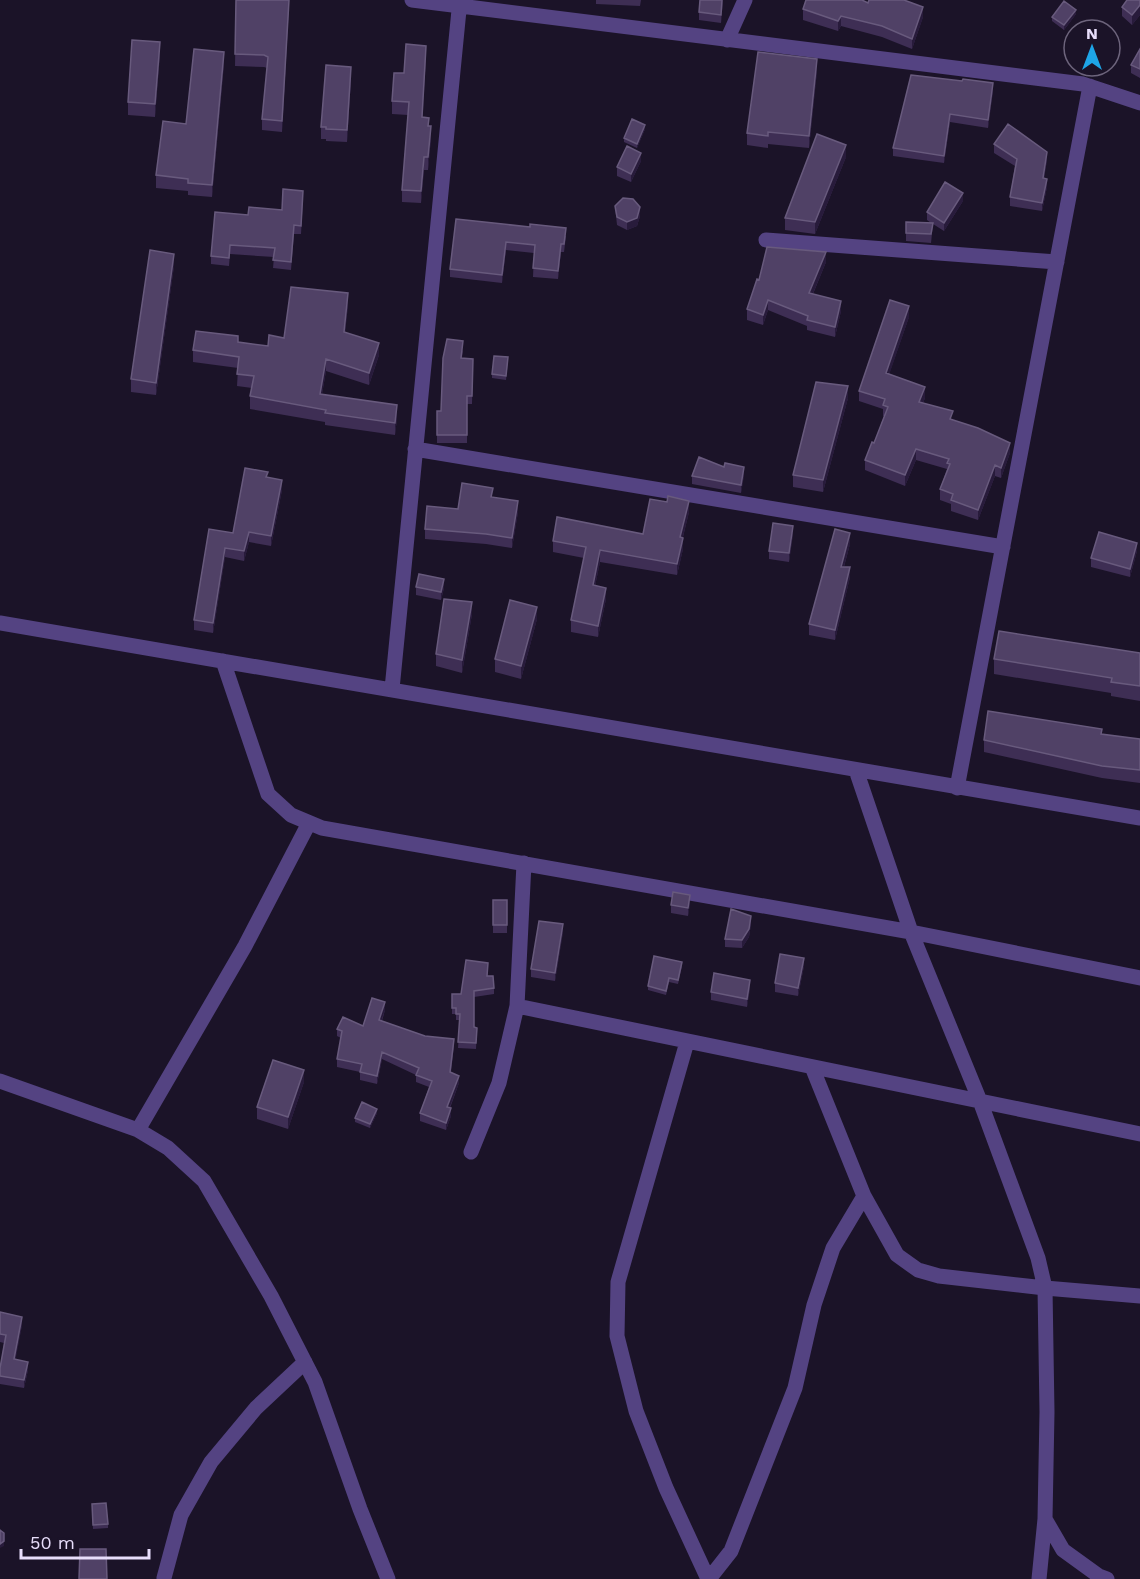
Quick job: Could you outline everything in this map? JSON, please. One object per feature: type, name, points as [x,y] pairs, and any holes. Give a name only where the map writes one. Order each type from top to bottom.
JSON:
[{"type":"street","points":[[412,0],[460,3],[727,40],[1090,86],[1140,103]]},
{"type":"street","points":[[727,40],[745,0]]},
{"type":"street","points":[[392,689],[460,3]]},
{"type":"street","points":[[957,788],[1090,86]]},
{"type":"street","points":[[766,240],[1057,262]]},
{"type":"street","points":[[415,449],[1003,547]]},
{"type":"street","points":[[0,623],[1140,818]]},
{"type":"street","points":[[224,660],[268,794],[291,815],[322,828],[911,932],[1140,978]]},
{"type":"street","points":[[856,770],[911,932],[980,1101],[1038,1258],[1045,1288],[1047,1412],[1045,1519],[1039,1579]]},
{"type":"street","points":[[138,1130],[245,946],[309,823]]},
{"type":"street","points":[[471,1152],[499,1083],[517,1006],[524,863]]},
{"type":"street","points":[[517,1006],[1140,1134]]},
{"type":"street","points":[[687,1042],[618,1282],[617,1336],[636,1411],[666,1488],[708,1579],[731,1551],[795,1388],[814,1305],[833,1248],[864,1196]]},
{"type":"street","points":[[812,1067],[864,1196],[897,1255],[918,1269],[939,1276],[1140,1296]]},
{"type":"street","points":[[0,1081],[138,1130],[168,1148],[204,1181],[272,1296],[315,1382],[360,1509],[388,1579]]},
{"type":"street","points":[[164,1579],[181,1515],[211,1462],[256,1408],[305,1362]]},
{"type":"street","points":[[1045,1519],[1064,1550],[1099,1576],[1107,1579]]},
{"type":"building","points":[[236,0],[289,0],[282,121],[262,119],[268,57],[235,54]]},
{"type":"building","points":[[700,0],[722,0],[721,15],[699,12]]},
{"type":"building","points":[[806,0],[862,0],[868,3],[869,0],[904,0],[923,7],[912,39],[882,26],[841,16],[838,21],[803,9]]},
{"type":"building","points":[[1127,0],[1140,0],[1140,5],[1132,15],[1122,7]]},
{"type":"building","points":[[1064,1],[1076,10],[1070,18],[1062,18],[1062,24],[1052,17]]},
{"type":"building","points":[[132,40],[160,42],[155,104],[128,102]]},
{"type":"building","points":[[406,44],[426,46],[422,117],[429,118],[428,126],[431,126],[428,157],[424,157],[421,191],[402,190],[409,102],[392,101],[394,73],[404,73]]},
{"type":"building","points":[[194,49],[224,52],[212,185],[188,183],[188,179],[156,175],[163,121],[186,124]]},
{"type":"building","points":[[1140,49],[1140,69],[1131,65]]},
{"type":"building","points":[[758,52],[817,59],[809,136],[768,132],[768,136],[747,133]]},
{"type":"building","points":[[326,65],[351,67],[347,130],[321,127]]},
{"type":"building","points":[[911,75],[993,83],[988,120],[950,114],[944,156],[893,148]]},
{"type":"building","points":[[632,119],[645,125],[637,144],[624,138]]},
{"type":"building","points":[[1008,124],[1047,152],[1043,178],[1047,179],[1042,203],[1010,197],[1017,159],[994,144]]},
{"type":"building","points":[[817,134],[846,145],[815,222],[785,218]]},
{"type":"building","points":[[627,146],[641,153],[631,174],[617,167]]},
{"type":"building","points":[[945,182],[963,193],[944,223],[927,212]]},
{"type":"building","points":[[283,189],[303,191],[301,226],[294,225],[291,262],[273,260],[275,248],[230,245],[229,258],[211,256],[215,212],[248,215],[249,207],[282,210]]},
{"type":"building","points":[[623,198],[633,199],[640,207],[637,218],[627,222],[617,217],[615,206]]},
{"type":"building","points":[[456,219],[530,227],[530,224],[566,228],[564,244],[561,244],[558,271],[533,268],[535,245],[506,242],[502,275],[450,269]]},
{"type":"building","points":[[906,222],[933,223],[931,234],[906,233]]},
{"type":"building","points":[[767,247],[826,252],[809,293],[841,301],[835,327],[807,320],[808,316],[768,300],[763,315],[747,309],[757,279],[759,280]]},
{"type":"building","points":[[150,250],[174,254],[156,383],[131,379]]},
{"type":"building","points":[[291,287],[348,293],[344,332],[379,343],[369,373],[326,359],[320,394],[397,405],[395,423],[325,413],[326,410],[250,396],[254,376],[237,374],[239,357],[193,350],[196,331],[238,336],[238,342],[268,346],[269,335],[284,338]]},
{"type":"building","points":[[890,300],[909,306],[886,373],[925,387],[919,402],[953,411],[950,419],[978,428],[1010,443],[1001,468],[995,465],[978,510],[951,500],[953,494],[940,489],[950,464],[947,463],[949,459],[916,449],[905,475],[865,460],[888,407],[883,405],[885,399],[859,391]]},
{"type":"building","points":[[447,339],[463,341],[461,358],[473,359],[472,396],[467,396],[467,435],[437,435],[437,411],[441,411],[443,358]]},
{"type":"building","points":[[494,356],[508,357],[506,376],[492,374]]},
{"type":"building","points":[[816,382],[848,386],[823,480],[793,475]]},
{"type":"building","points":[[699,457],[724,467],[725,463],[744,467],[741,485],[692,476]]},
{"type":"building","points":[[245,468],[268,472],[266,477],[282,480],[271,536],[249,532],[244,551],[225,548],[213,623],[194,620],[209,529],[233,533]]},
{"type":"building","points":[[462,483],[493,488],[491,497],[518,501],[512,538],[425,529],[427,506],[458,509]]},
{"type":"building","points":[[668,496],[689,501],[680,537],[683,538],[677,564],[600,550],[593,585],[606,588],[598,626],[571,620],[586,547],[553,541],[557,517],[643,534],[650,499],[667,502]]},
{"type":"building","points":[[773,523],[793,526],[789,553],[769,551]]},
{"type":"building","points":[[835,529],[850,533],[841,567],[850,567],[835,630],[809,624]]},
{"type":"building","points":[[1099,532],[1137,543],[1130,569],[1091,558]]},
{"type":"building","points":[[419,574],[444,579],[441,592],[416,587]]},
{"type":"building","points":[[444,599],[472,602],[462,660],[436,654]]},
{"type":"building","points":[[510,600],[537,607],[521,666],[495,659]]},
{"type":"building","points":[[999,631],[1140,653],[1140,686],[1111,682],[1112,678],[994,659]]},
{"type":"building","points":[[988,711],[1102,729],[1101,734],[1140,739],[1140,770],[1102,766],[984,740]]},
{"type":"building","points":[[673,892],[690,895],[688,908],[671,905]]},
{"type":"building","points":[[493,900],[507,900],[507,925],[493,925]]},
{"type":"building","points":[[731,909],[751,916],[749,929],[742,940],[725,939]]},
{"type":"building","points":[[539,921],[563,924],[555,973],[531,969]]},
{"type":"building","points":[[780,954],[804,958],[798,988],[775,983]]},
{"type":"building","points":[[654,956],[682,962],[678,980],[669,978],[666,991],[648,986]]},
{"type":"building","points":[[466,960],[488,963],[487,976],[493,976],[494,988],[474,991],[476,1043],[458,1042],[460,1014],[456,1014],[456,1008],[452,1008],[452,994],[461,994]]},
{"type":"building","points":[[714,973],[750,980],[747,999],[711,992]]},
{"type":"building","points":[[372,998],[385,1002],[379,1020],[425,1036],[454,1039],[450,1072],[459,1076],[447,1107],[451,1108],[446,1123],[420,1113],[432,1081],[416,1075],[419,1068],[382,1052],[377,1076],[360,1072],[362,1064],[337,1059],[342,1031],[337,1029],[343,1017],[363,1026]]},
{"type":"building","points":[[273,1060],[304,1070],[288,1117],[257,1107]]},
{"type":"building","points":[[362,1102],[377,1109],[370,1124],[355,1118]]},
{"type":"building","points":[[0,1312],[22,1317],[14,1359],[28,1362],[24,1380],[0,1376],[6,1335],[0,1334]]},
{"type":"building","points":[[106,1503],[108,1524],[93,1525],[92,1504]]},
{"type":"building","points":[[0,1530],[4,1533],[4,1541],[0,1544]]},
{"type":"building","points":[[80,1549],[106,1549],[107,1579],[79,1579]]}]
